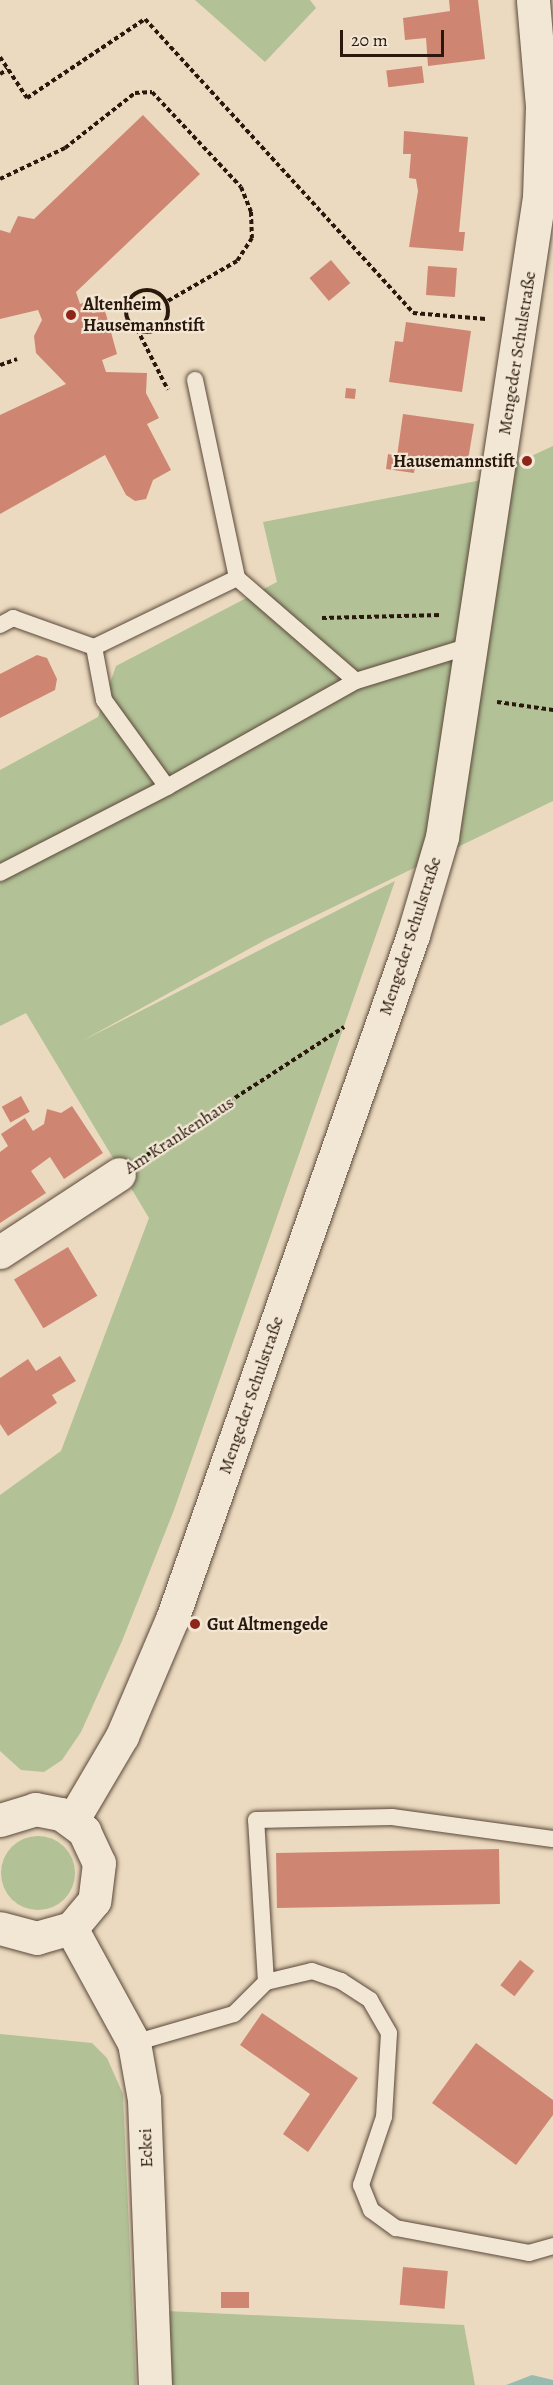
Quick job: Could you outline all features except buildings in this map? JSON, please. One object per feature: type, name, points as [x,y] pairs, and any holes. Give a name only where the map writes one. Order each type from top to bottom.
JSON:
[{"type":"main road","name":"Mengeder Schulstraße","points":[[72,1821],[122,1736],[172,1619],[357,1096],[442,837],[546,197],[542,106],[533,0]]},
{"type":"main road","name":"Am Krankenhaus","points":[[0,1252],[119,1174]]},
{"type":"main road","points":[[0,1820],[34,1809],[72,1821],[92,1843],[99,1884],[89,1909],[71,1928],[37,1938],[0,1928]]},
{"type":"main road","name":"Eckei","points":[[71,1928],[134,2043],[144,2099],[155,2385]]},
{"type":"lane","points":[[195,380],[237,578],[356,681]]},
{"type":"lane","points":[[0,625],[13,618],[94,647],[237,578]]},
{"type":"lane","points":[[0,873],[166,787],[356,681],[472,645]]},
{"type":"lane","points":[[94,647],[104,700],[166,787]]},
{"type":"lane","points":[[266,1982],[256,1820],[392,1817],[553,1839]]},
{"type":"lane","points":[[134,2043],[234,2014],[266,1982],[312,1971],[341,1981],[370,2000],[389,2032],[384,2117],[361,2185],[371,2210],[396,2229],[529,2253],[553,2246]]},
{"type":"path","points":[[0,57],[27,98],[145,19],[413,313],[493,319]]},
{"type":"path","points":[[0,74],[8,69]]},
{"type":"path","points":[[0,179],[65,148],[135,93],[152,93],[241,188],[251,212],[252,238],[237,261],[166,302]]},
{"type":"path","points":[[141,291],[155,292],[166,302],[167,315],[156,330],[143,331],[128,320],[130,299],[141,291]]},
{"type":"path","points":[[0,365],[17,358]]},
{"type":"path","points":[[313,618],[448,614]]},
{"type":"path","points":[[465,696],[553,710]]},
{"type":"path","name":"Am Krankenhaus","points":[[119,1174],[348,1024]]},
{"type":"green space","points":[[195,0],[310,0],[316,8],[265,62]]},
{"type":"green space","points":[[553,446],[553,801],[267,939],[80,1042],[395,881],[174,1510],[122,1641],[81,1732],[62,1760],[44,1772],[21,1770],[0,1751],[0,1495],[61,1451],[149,1218],[26,1013],[0,1026],[0,770],[98,717],[116,666],[277,582],[263,522],[477,481]]},
{"type":"green space","points":[[31,1836],[45,1836],[59,1842],[69,1852],[75,1866],[73,1887],[59,1904],[45,1910],[31,1910],[17,1904],[7,1894],[1,1880],[1,1866],[7,1852],[17,1842]]},
{"type":"green space","points":[[0,2034],[92,2043],[107,2058],[123,2094],[136,2385],[0,2385]]},
{"type":"green space","points":[[167,2311],[464,2325],[475,2385],[171,2385]]},
{"type":"water","points":[[532,2375],[553,2380],[553,2385],[506,2385]]},
{"type":"place","name":"Altenheim Hausemannstift","points":[[71,315]]},
{"type":"place","name":"Hausemannstift","points":[[527,461]]},
{"type":"place","name":"Gut Altmengede","points":[[195,1624]]}]
